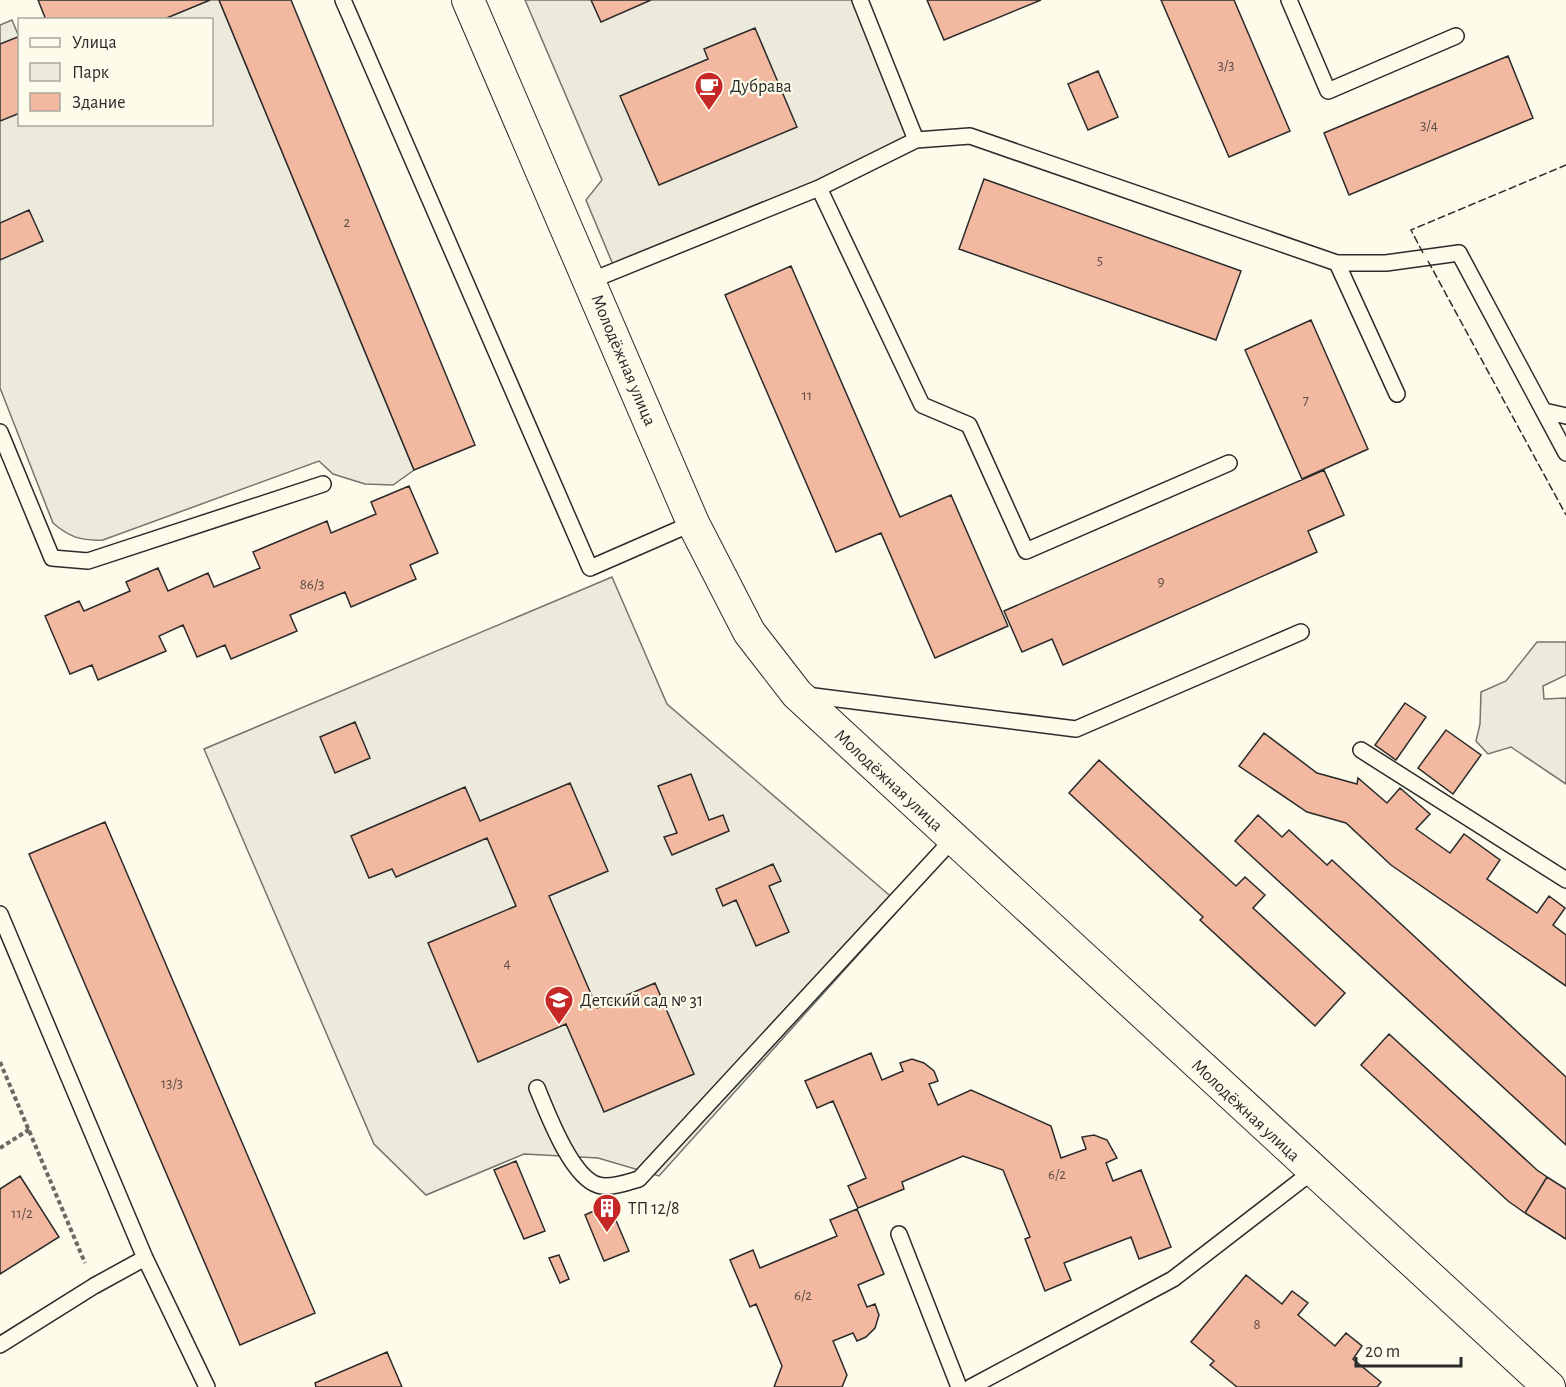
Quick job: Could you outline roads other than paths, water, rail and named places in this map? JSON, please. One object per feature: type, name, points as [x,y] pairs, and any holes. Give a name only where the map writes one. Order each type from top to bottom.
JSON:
[{"type":"street","name":"Молодёжная улица","points":[[468,0],[693,523],[749,632],[797,694],[1313,1172],[1549,1387]]},
{"type":"lane","points":[[343,0],[590,568],[693,523]]},
{"type":"lane","points":[[860,0],[916,140]]},
{"type":"lane","points":[[1289,0],[1328,91],[1456,36]]},
{"type":"lane","points":[[590,281],[819,188],[916,140],[970,136],[1337,262],[1386,263],[1459,253],[1566,453]]},
{"type":"lane","points":[[819,188],[922,405],[969,425],[1026,551],[1229,463]]},
{"type":"lane","points":[[1337,262],[1397,394]]},
{"type":"lane","points":[[1544,411],[1566,416]]},
{"type":"lane","points":[[0,432],[52,558],[88,561],[323,484]]},
{"type":"lane","points":[[797,694],[1076,729],[1301,632]]},
{"type":"lane","points":[[1361,750],[1566,880]]},
{"type":"lane","points":[[537,1088],[561,1144],[585,1176],[598,1185],[620,1185],[639,1179],[953,839]]},
{"type":"lane","points":[[0,914],[145,1258],[207,1387]]},
{"type":"lane","points":[[971,1387],[1173,1279],[1313,1172]]},
{"type":"lane","points":[[898,1234],[958,1387]]},
{"type":"lane","points":[[0,1345],[94,1286],[145,1258]]},
{"type":"place","name":"Дубрава","points":[[709,112]]},
{"type":"place","name":"Детский сад № 31","points":[[559,1026]]},
{"type":"place","name":"ТП 12/8","points":[[607,1234]]}]
